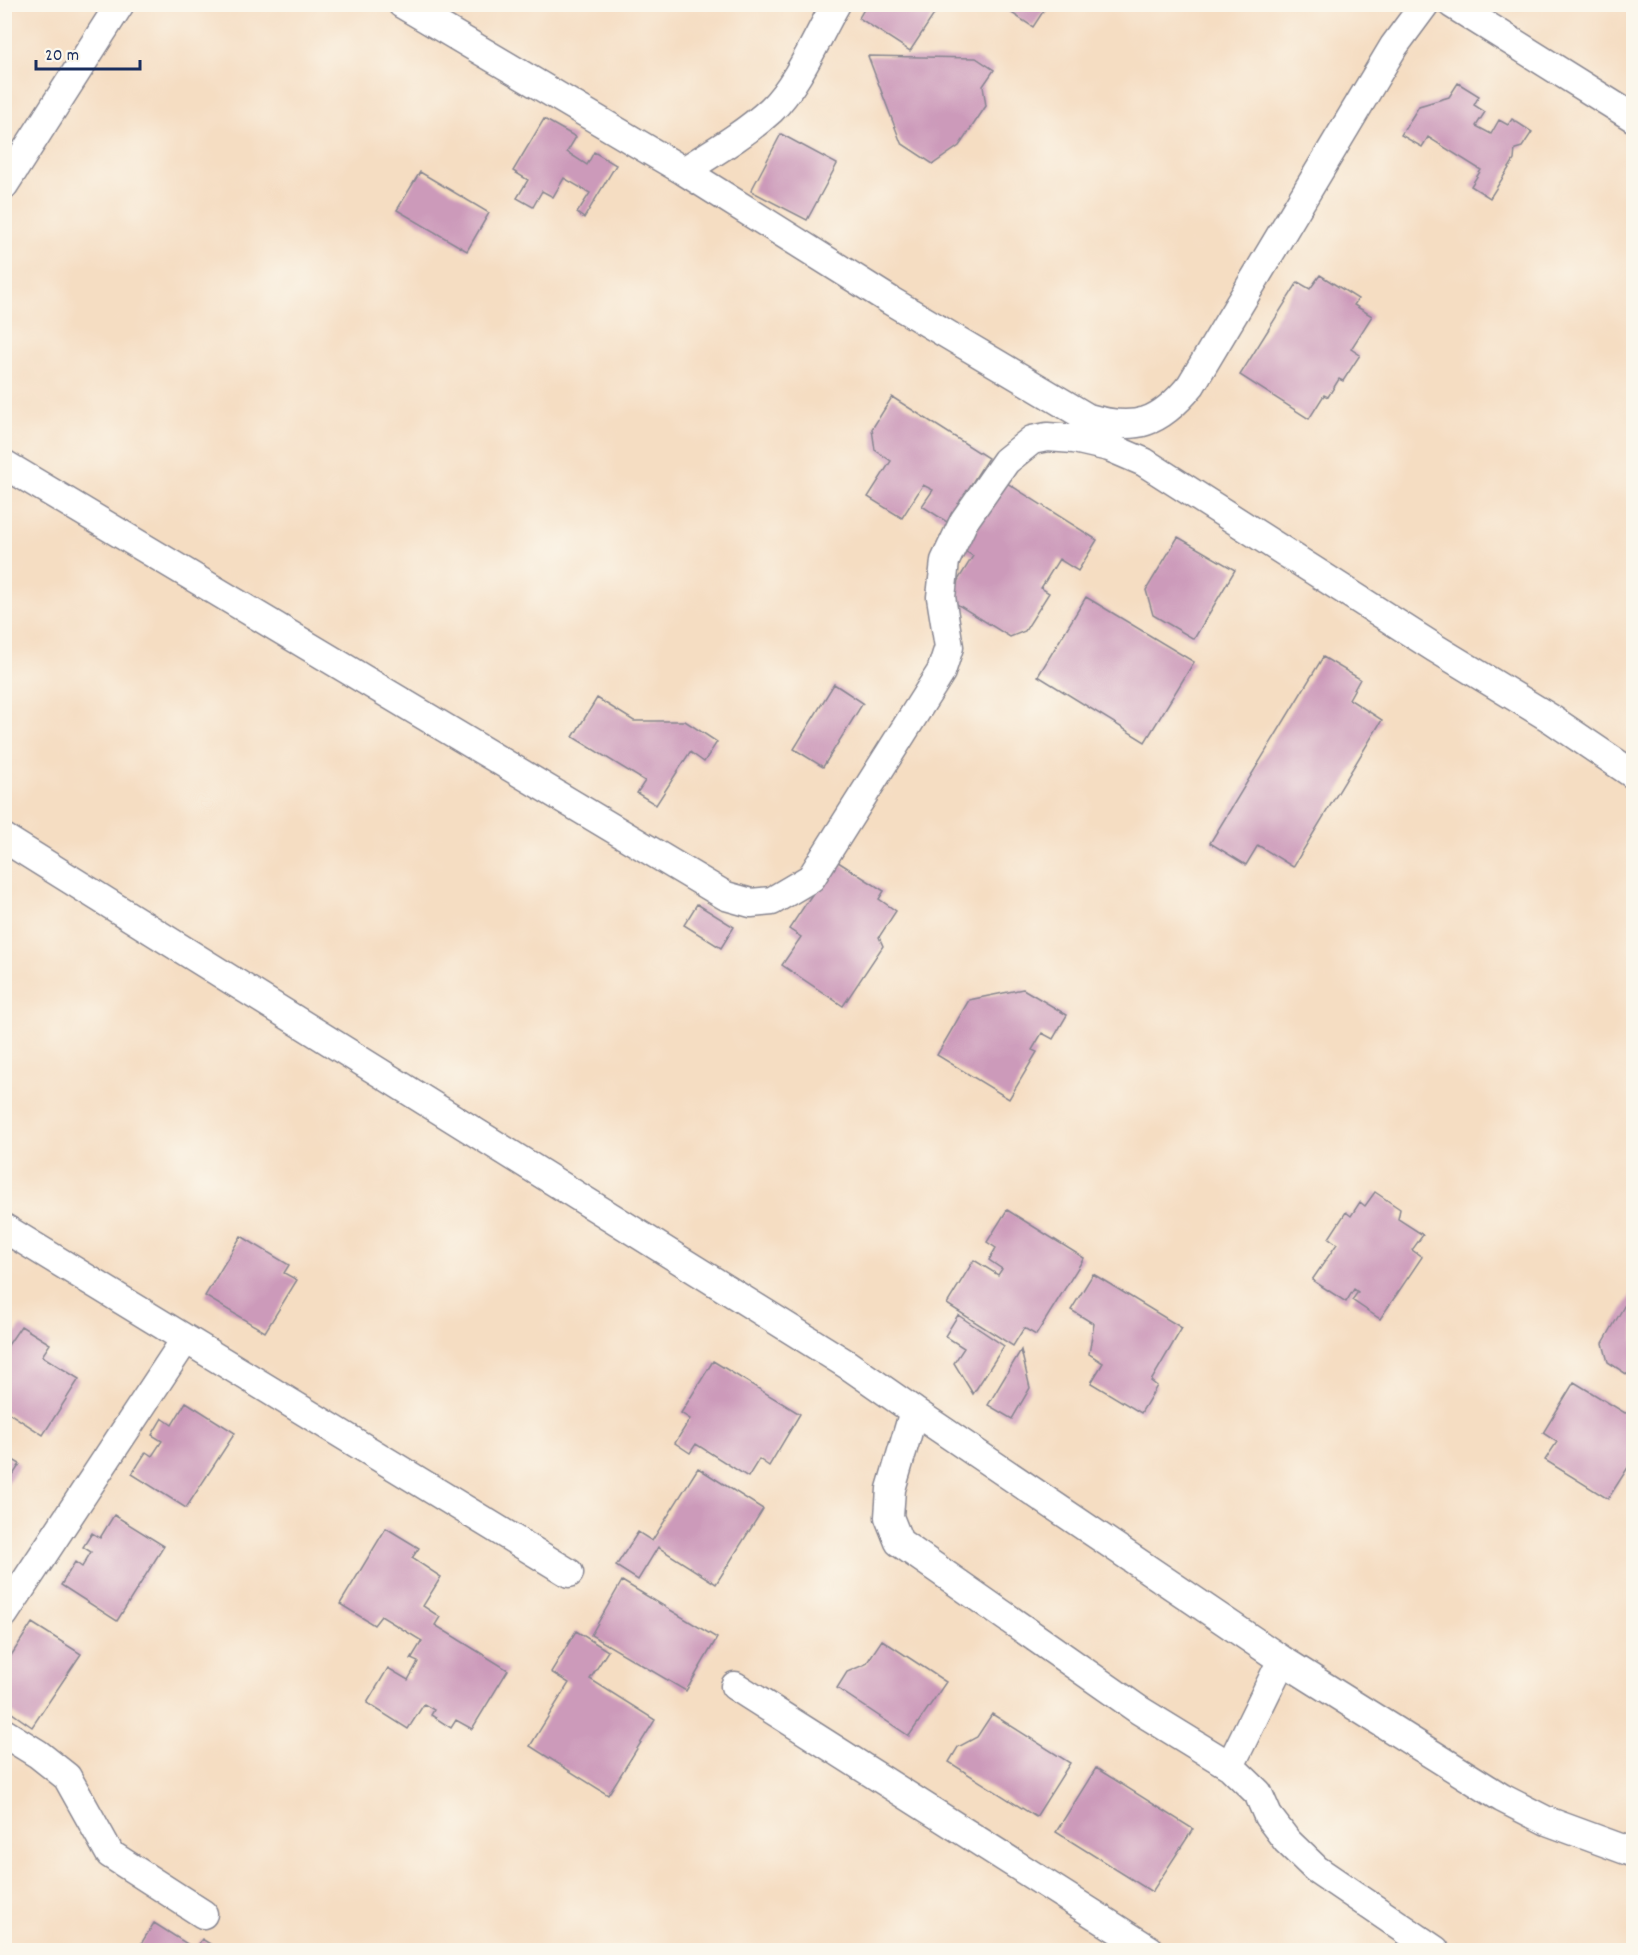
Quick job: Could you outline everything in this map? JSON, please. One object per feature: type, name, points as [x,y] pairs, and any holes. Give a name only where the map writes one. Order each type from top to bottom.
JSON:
[{"type":"street","points":[[7,176],[120,4]]},
{"type":"street","points":[[402,4],[684,171],[891,302],[1088,418],[1112,425],[1132,425],[1172,408],[1191,385],[1394,46],[1425,4]]},
{"type":"street","points":[[684,171],[735,138],[772,109],[787,90],[836,4]]},
{"type":"street","points":[[1452,4],[1634,118]]},
{"type":"street","points":[[4,464],[726,896],[752,903],[772,901],[811,878],[941,672],[950,647],[941,597],[945,561],[964,521],[989,483],[1012,455],[1032,440],[1047,437],[1074,438],[1109,447],[1144,462],[1435,648],[1550,718],[1634,775]]},
{"type":"street","points":[[4,838],[848,1365],[1282,1659],[1502,1798],[1548,1821],[1634,1853]]},
{"type":"street","points":[[4,1228],[569,1573]]},
{"type":"street","points":[[4,1614],[185,1340]]},
{"type":"street","points":[[914,1411],[891,1489],[889,1517],[899,1542],[1139,1710],[1230,1766],[1258,1793],[1268,1816],[1287,1841],[1316,1869],[1435,1950]]},
{"type":"street","points":[[1230,1766],[1282,1659]]},
{"type":"street","points":[[735,1686],[1150,1950]]},
{"type":"street","points":[[4,1733],[38,1754],[67,1777],[110,1854],[203,1914]]},
{"type":"building","points":[[867,4],[941,4],[910,51],[859,18]]},
{"type":"building","points":[[998,4],[1048,4],[1033,27]]},
{"type":"building","points":[[868,56],[976,58],[994,70],[983,86],[986,106],[959,146],[933,164],[901,143]]},
{"type":"building","points":[[1458,83],[1479,96],[1474,105],[1485,112],[1476,126],[1491,134],[1499,120],[1508,125],[1512,119],[1532,132],[1522,147],[1515,149],[1514,160],[1490,198],[1471,186],[1481,170],[1428,137],[1422,147],[1401,135],[1419,106],[1449,97]]},
{"type":"building","points":[[544,119],[576,137],[567,152],[587,165],[594,152],[616,165],[584,218],[577,213],[590,193],[564,178],[553,197],[542,191],[533,207],[517,198],[528,180],[513,171]]},
{"type":"building","points":[[781,134],[837,164],[807,220],[751,191]]},
{"type":"building","points":[[420,172],[489,213],[467,251],[397,210]]},
{"type":"building","points":[[1320,275],[1358,299],[1354,305],[1372,316],[1351,349],[1360,355],[1343,381],[1339,379],[1328,397],[1324,395],[1309,419],[1240,375],[1298,282],[1310,289]]},
{"type":"building","points":[[892,397],[988,458],[947,522],[922,506],[933,490],[923,485],[902,518],[868,497],[891,461],[875,450],[872,429]]},
{"type":"building","points":[[999,478],[1097,540],[1078,571],[1059,559],[1041,588],[1049,593],[1025,631],[1010,637],[947,598],[973,556],[957,546]]},
{"type":"building","points":[[1178,537],[1235,570],[1194,639],[1153,615],[1146,590]]},
{"type":"building","points":[[1086,597],[1194,662],[1145,742],[1038,676]]},
{"type":"building","points":[[1323,657],[1360,679],[1349,699],[1382,720],[1293,867],[1258,845],[1246,865],[1210,843]]},
{"type":"building","points":[[834,684],[863,703],[823,767],[794,749]]},
{"type":"building","points":[[597,698],[634,721],[685,721],[717,742],[704,762],[690,752],[656,805],[637,793],[645,781],[573,737]]},
{"type":"building","points":[[835,860],[884,891],[879,899],[896,911],[879,937],[883,946],[843,1006],[782,965],[801,937],[789,929]]},
{"type":"building","points":[[697,904],[734,927],[721,948],[684,925]]},
{"type":"building","points":[[1023,989],[1067,1015],[1053,1039],[1042,1033],[1032,1050],[1037,1052],[1009,1099],[937,1055],[969,1000]]},
{"type":"building","points":[[1375,1192],[1400,1209],[1398,1219],[1423,1235],[1412,1250],[1422,1257],[1380,1319],[1352,1300],[1358,1292],[1354,1289],[1346,1302],[1312,1280],[1337,1244],[1329,1238],[1346,1212],[1351,1216],[1360,1202],[1365,1206]]},
{"type":"building","points":[[1007,1210],[1084,1258],[1036,1335],[1024,1328],[1013,1346],[947,1304],[974,1260],[998,1275],[1002,1269],[989,1260],[996,1248],[987,1242]]},
{"type":"building","points":[[241,1236],[289,1265],[284,1273],[297,1280],[265,1332],[205,1296]]},
{"type":"building","points":[[1093,1274],[1182,1328],[1151,1381],[1157,1386],[1141,1413],[1091,1383],[1103,1363],[1089,1354],[1094,1324],[1071,1310]]},
{"type":"building","points":[[1634,1289],[1634,1379],[1608,1362],[1603,1343]]},
{"type":"building","points":[[958,1315],[1004,1346],[973,1394],[954,1363],[964,1348],[945,1336]]},
{"type":"building","points":[[21,1326],[50,1344],[42,1356],[79,1379],[43,1435],[6,1411],[4,1414],[4,1351]]},
{"type":"building","points":[[1021,1350],[1030,1388],[1012,1419],[988,1405]]},
{"type":"building","points":[[713,1361],[800,1414],[769,1466],[759,1459],[748,1477],[696,1444],[690,1453],[675,1443],[690,1419],[681,1413]]},
{"type":"building","points":[[1574,1382],[1625,1413],[1634,1412],[1634,1440],[1631,1441],[1634,1458],[1608,1499],[1545,1460],[1557,1442],[1543,1433]]},
{"type":"building","points":[[186,1402],[235,1433],[186,1508],[132,1474],[146,1452],[152,1456],[162,1441],[152,1435],[162,1418],[172,1425]]},
{"type":"building","points":[[4,1455],[20,1464],[4,1489]]},
{"type":"building","points":[[698,1468],[763,1509],[716,1584],[658,1547],[638,1580],[616,1566],[638,1532],[652,1541]]},
{"type":"building","points":[[114,1515],[164,1546],[117,1621],[61,1585],[75,1562],[82,1567],[91,1552],[83,1547],[92,1533],[100,1538]]},
{"type":"building","points":[[386,1528],[419,1548],[412,1558],[441,1577],[423,1606],[440,1617],[435,1625],[508,1670],[472,1729],[456,1720],[451,1728],[431,1715],[434,1710],[424,1704],[408,1729],[367,1703],[388,1668],[408,1680],[418,1662],[411,1659],[422,1641],[381,1616],[374,1625],[340,1604]]},
{"type":"building","points":[[622,1581],[717,1638],[686,1691],[591,1635]]},
{"type":"building","points":[[32,1623],[81,1654],[32,1727],[5,1708],[5,1665]]},
{"type":"building","points":[[576,1631],[608,1651],[590,1679],[655,1720],[608,1795],[530,1746],[569,1683],[551,1672]]},
{"type":"building","points":[[882,1640],[946,1682],[909,1736],[837,1688],[847,1672],[866,1664]]},
{"type":"building","points":[[992,1714],[1070,1763],[1036,1817],[949,1762],[958,1747],[977,1737]]},
{"type":"building","points":[[1096,1768],[1193,1829],[1152,1892],[1056,1832]]},
{"type":"building","points":[[154,1923],[195,1949],[202,1939],[220,1950],[144,1950],[139,1947]]}]
